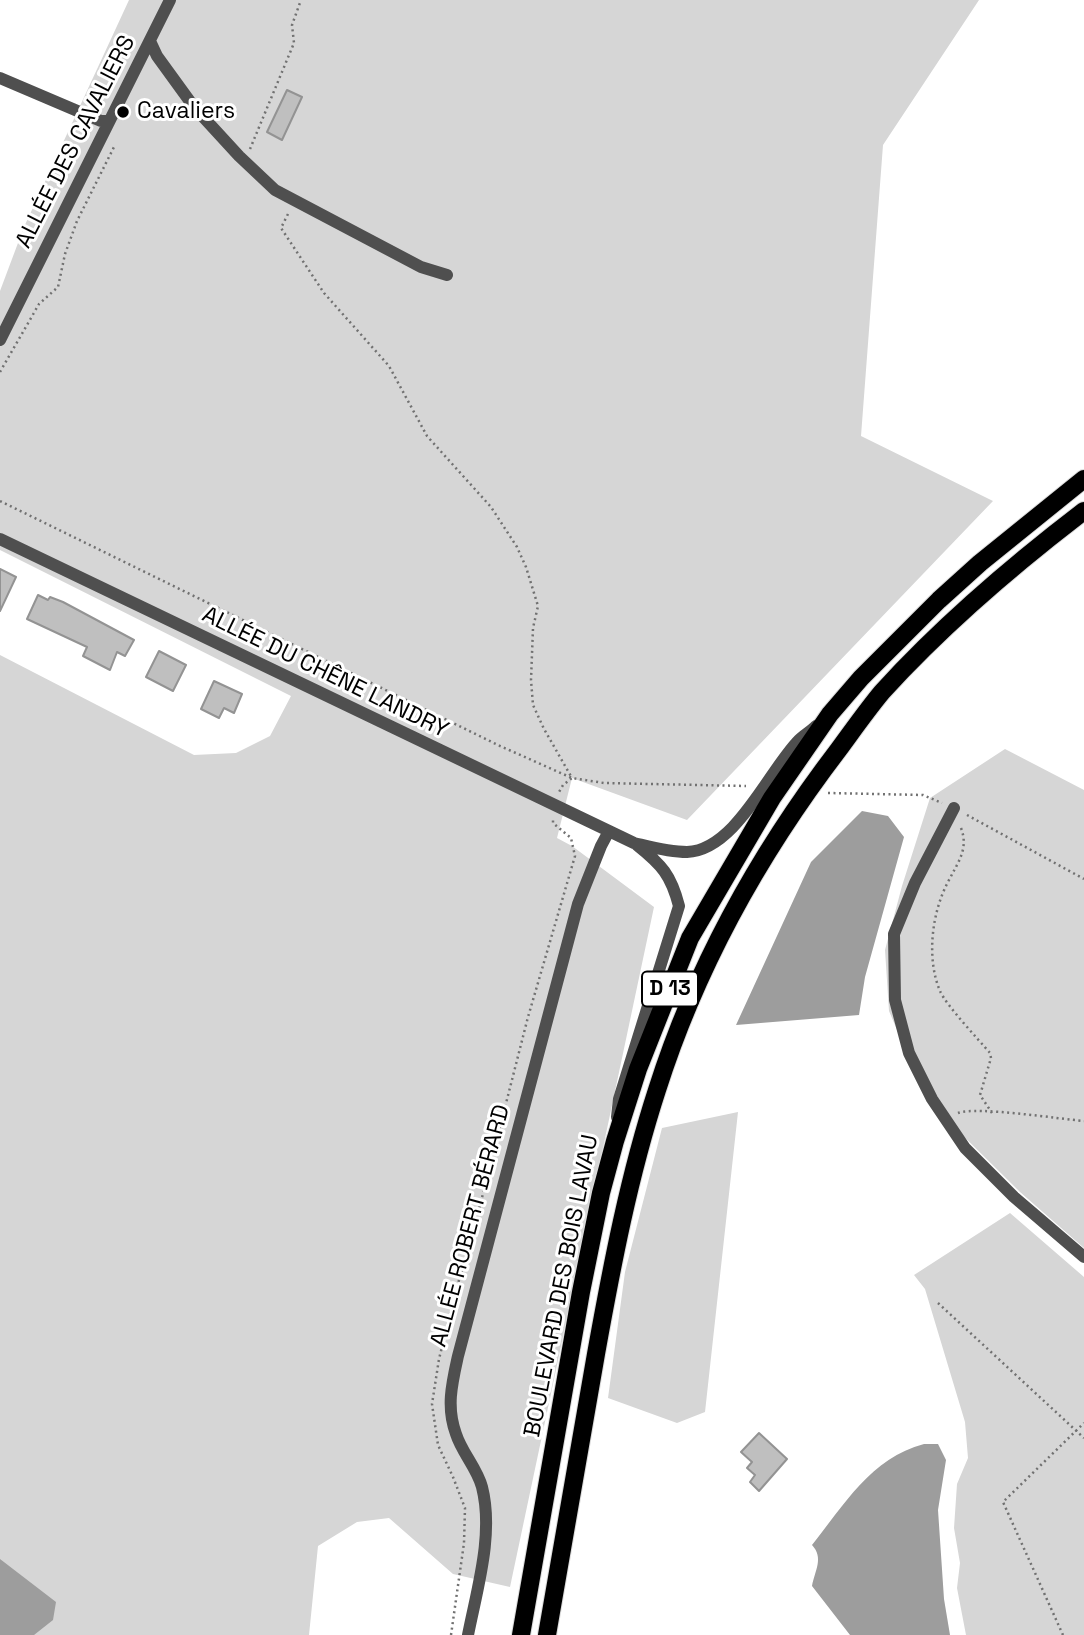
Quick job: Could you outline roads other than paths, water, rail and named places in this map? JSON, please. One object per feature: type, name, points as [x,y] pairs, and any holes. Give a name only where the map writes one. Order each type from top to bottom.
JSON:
[{"type":"main road","name":"BOULEVARD DES BOIS LAVAU","points":[[521,1635],[601,1193],[638,1069],[690,938],[772,798],[861,678],[939,600],[1021,528],[1084,480]]},
{"type":"main road","name":"BOULEVARD DES BOIS LAVAU","points":[[547,1635],[608,1284],[629,1187],[657,1088],[716,945],[772,844],[824,768],[881,694],[958,616],[1012,568],[1084,511]]},
{"type":"street","name":"ALLÉE DES CAVALIERS","points":[[0,340],[170,0]]},
{"type":"street","points":[[150,41],[157,56],[194,107],[275,190],[421,267],[447,275]]},
{"type":"street","points":[[0,78],[101,121],[109,121]]},
{"type":"street","name":"ALLÉE DU CHÊNE LANDRY","points":[[0,539],[634,843],[656,849],[689,852],[709,845],[738,823],[798,741],[831,715]]},
{"type":"street","points":[[954,808],[915,883],[894,934],[895,1000],[909,1053],[932,1099],[965,1148],[1014,1197],[1084,1257]]},
{"type":"street","name":"ALLÉE ROBERT BÉRARD","points":[[468,1635],[482,1566],[486,1518],[482,1486],[456,1434],[449,1402],[457,1356],[578,904],[609,831]]},
{"type":"street","name":"ALLÉE DU CHÊNE LANDRY","points":[[615,1141],[619,1099],[679,906],[667,871],[634,843]]},
{"type":"place","name":"Cavaliers","points":[[123,112]]}]
